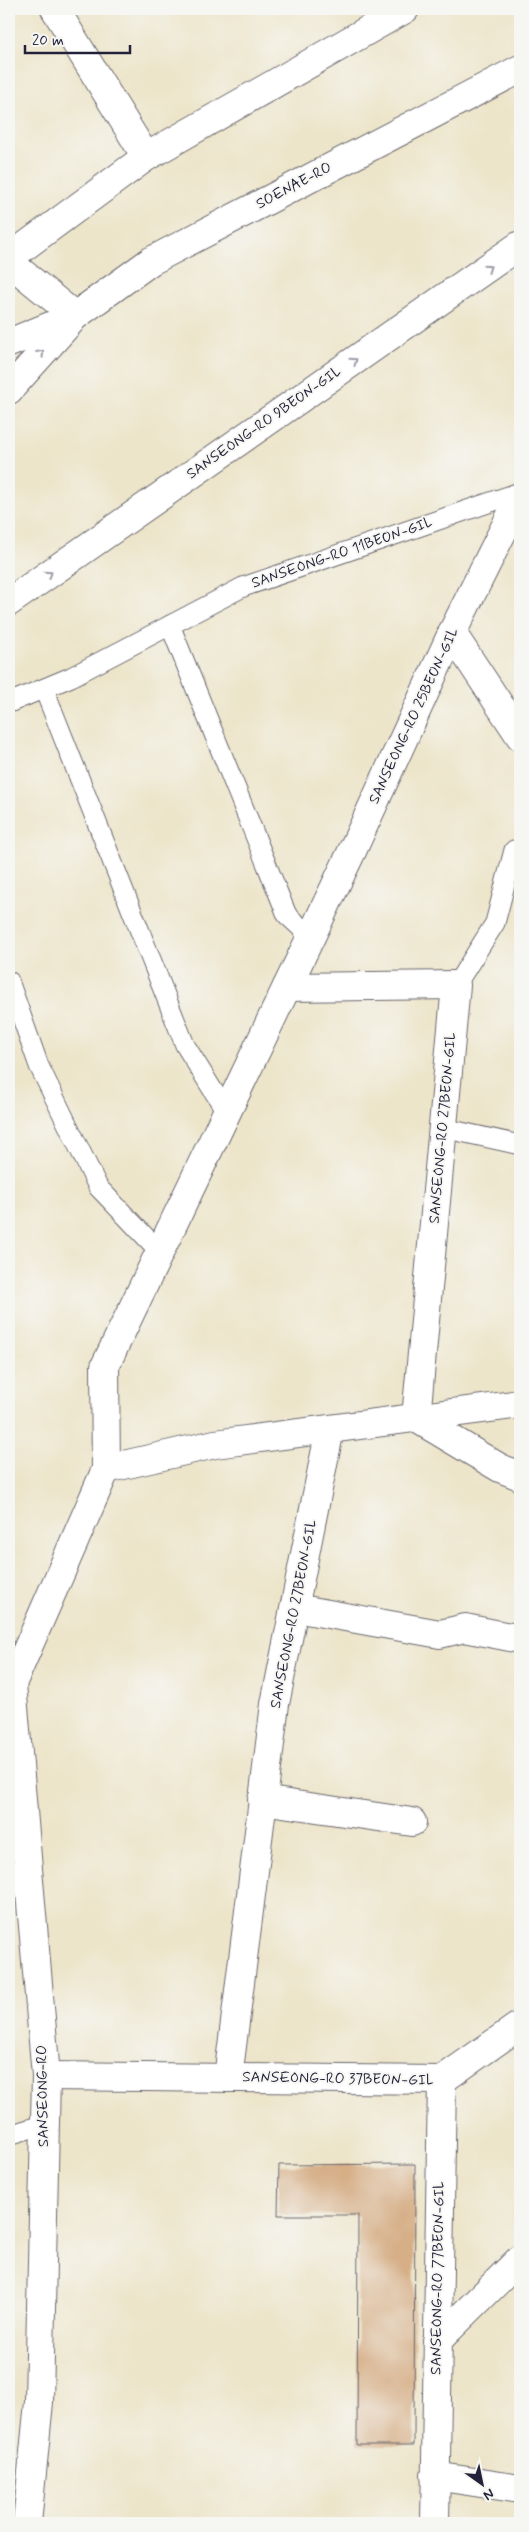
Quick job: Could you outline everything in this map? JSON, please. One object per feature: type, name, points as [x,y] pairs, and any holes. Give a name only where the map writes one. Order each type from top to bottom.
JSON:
[{"type":"street","points":[[55,9],[146,157]]},
{"type":"street","points":[[9,390],[75,316],[9,260],[146,157],[405,9]]},
{"type":"street","name":"SOENAE-RO","points":[[9,343],[75,316],[151,261],[520,69]]},
{"type":"street","name":"SANSEONG-RO 9BEON-GIL","points":[[9,602],[520,245]]},
{"type":"street","name":"SANSEONG-RO 25BEON-GIL","points":[[106,1469],[105,1366],[311,937],[452,633],[520,498]]},
{"type":"street","points":[[452,633],[520,736]]},
{"type":"street","points":[[287,987],[456,985]]},
{"type":"street","name":"SANSEONG-RO 27BEON-GIL","points":[[416,1418],[456,985]]},
{"type":"street","points":[[10,1677],[106,1469],[216,1444],[520,1404]]},
{"type":"street","points":[[416,1418],[500,1468],[520,1476]]},
{"type":"street","name":"SANSEONG-RO 27BEON-GIL","points":[[262,1800],[275,1704],[330,1429]]},
{"type":"street","points":[[295,1608],[440,1634],[465,1628],[520,1639]]},
{"type":"street","name":"SANSEONG-RO","points":[[10,1677],[46,2076],[39,2402],[27,2523]]},
{"type":"street","points":[[262,1800],[412,1822]]},
{"type":"street","name":"SANSEONG-RO 37BEON-GIL","points":[[228,2078],[262,1800]]},
{"type":"street","name":"SANSEONG-RO 37BEON-GIL","points":[[46,2076],[442,2080],[520,2025]]},
{"type":"street","name":"SANSEONG-RO 77BEON-GIL","points":[[434,2523],[442,2080]]},
{"type":"street","points":[[437,2341],[520,2259]]},
{"type":"street","points":[[435,2476],[520,2489]]},
{"type":"lane","name":"SANSEONG-RO 11BEON-GIL","points":[[9,703],[72,677],[243,587],[520,492]]},
{"type":"lane","points":[[170,625],[287,915],[311,937]]},
{"type":"lane","points":[[44,689],[185,1045],[227,1113]]},
{"type":"lane","name":"SANSEONG-RO 27BEON-GIL","points":[[456,985],[494,923],[514,850]]},
{"type":"lane","points":[[10,983],[39,1066],[98,1187],[160,1252]]},
{"type":"lane","points":[[443,1128],[520,1145]]},
{"type":"lane","points":[[9,2135],[45,2124]]},
{"type":"building","points":[[415,2164],[414,2445],[357,2445],[358,2215],[278,2215],[279,2165]]}]
